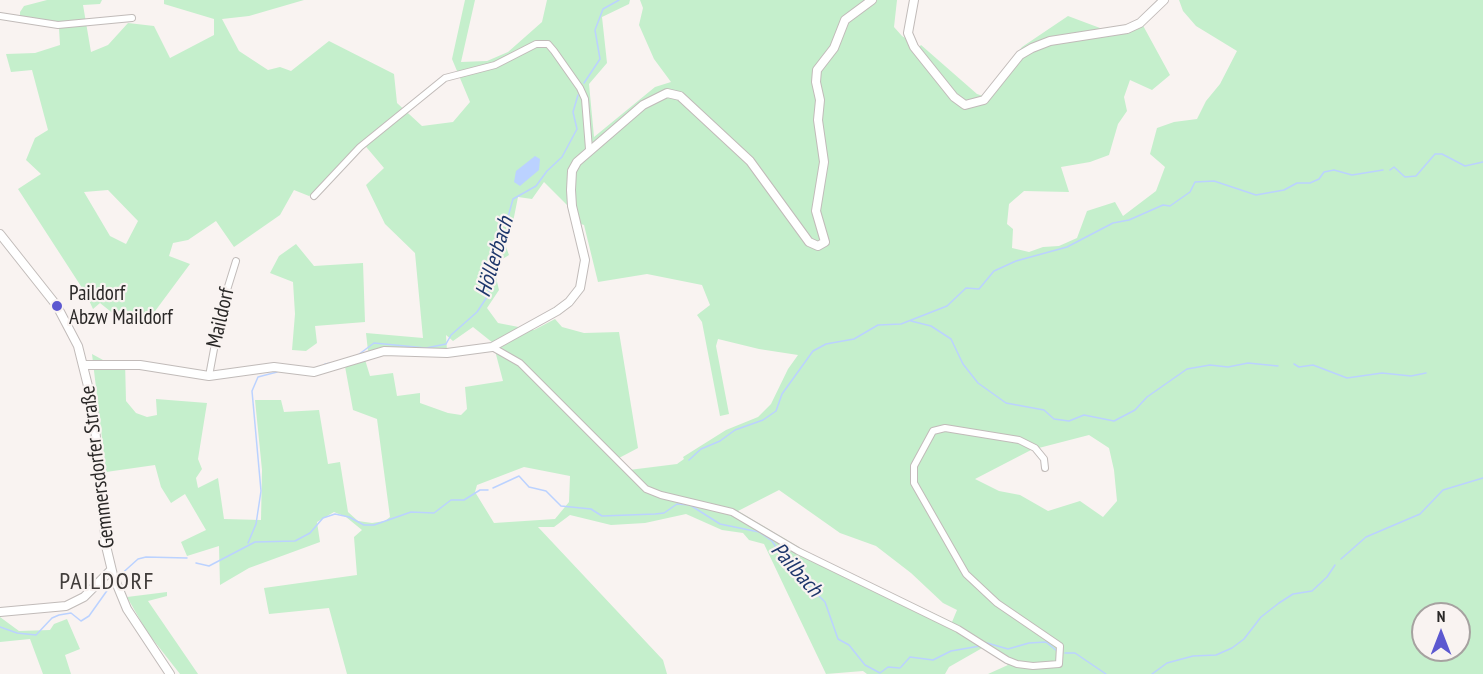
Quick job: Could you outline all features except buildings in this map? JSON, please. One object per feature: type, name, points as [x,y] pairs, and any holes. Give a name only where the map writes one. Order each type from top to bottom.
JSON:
[{"type":"street","points":[[85,365],[140,365],[209,376],[274,367],[314,372],[384,351],[447,353],[492,347],[569,302],[580,288],[585,260],[572,206],[571,181],[577,162],[652,99],[667,93],[680,96],[750,161],[809,242],[818,246],[825,242],[816,211],[824,162],[818,120],[820,100],[816,82],[817,70],[834,48],[845,20],[872,0]]},
{"type":"street","points":[[914,0],[908,33],[914,47],[954,97],[965,105],[984,100],[1014,62],[1032,48],[1050,41],[1127,29],[1140,23],[1164,0]]},
{"type":"street","points":[[0,16],[58,25],[132,18]]},
{"type":"street","points":[[314,196],[360,147],[446,78],[505,61],[531,44],[548,44],[580,88],[585,99],[590,149]]},
{"type":"street","name":"Gemmersdorfer Straße","points":[[0,234],[57,306],[73,333],[85,365],[95,416],[106,546],[111,570],[127,609],[170,674]]},
{"type":"street","name":"Maildorf","points":[[209,376],[222,306],[236,261]]},
{"type":"street","points":[[492,347],[520,363],[646,489],[732,512],[798,551],[958,629],[1007,660],[1033,666],[1059,664],[1060,646],[997,603],[966,574],[914,483],[914,466],[933,431],[945,428],[1019,440],[1035,447],[1044,459],[1045,468]]},
{"type":"street","points":[[0,612],[66,606],[84,597],[111,570]]},
{"type":"green space","points":[[47,0],[102,0],[100,4],[83,5],[91,52],[108,45],[128,23],[154,26],[170,58],[214,35],[214,19],[164,4],[164,0],[304,0],[249,16],[222,19],[239,51],[268,70],[280,67],[291,71],[329,41],[394,74],[397,103],[422,126],[453,122],[470,102],[452,59],[465,0],[475,0],[461,62],[487,61],[508,52],[542,22],[547,0],[630,0],[629,4],[602,17],[607,63],[589,84],[594,137],[655,87],[671,82],[654,59],[639,25],[643,8],[640,0],[897,0],[894,27],[902,36],[919,47],[921,45],[977,94],[983,96],[1022,47],[1068,16],[1108,31],[1140,20],[1170,75],[1152,90],[1130,80],[1124,97],[1127,111],[1118,124],[1109,155],[1090,162],[1061,167],[1069,192],[1024,191],[1009,204],[1007,224],[1013,229],[1012,248],[1029,252],[1043,247],[1059,246],[1077,238],[1087,211],[1115,202],[1123,216],[1156,191],[1165,167],[1150,154],[1157,128],[1174,122],[1197,119],[1206,101],[1220,84],[1237,51],[1196,26],[1183,11],[1179,0],[1483,0],[1483,674],[988,674],[1008,665],[984,647],[949,667],[945,674],[867,674],[863,671],[826,674],[764,544],[749,540],[743,533],[722,530],[686,514],[645,523],[611,525],[570,515],[554,527],[538,527],[663,660],[667,674],[347,674],[329,608],[269,614],[264,588],[357,575],[354,537],[362,530],[346,517],[334,512],[317,522],[320,542],[249,568],[220,585],[219,546],[187,556],[181,542],[206,530],[185,494],[171,503],[161,487],[155,465],[106,472],[92,354],[103,360],[125,361],[126,401],[136,413],[147,417],[157,415],[156,399],[207,403],[198,459],[202,469],[196,478],[198,488],[218,478],[224,519],[261,520],[262,470],[255,400],[281,400],[284,412],[319,410],[328,464],[340,462],[348,512],[358,521],[372,523],[385,521],[390,517],[377,419],[353,410],[344,361],[363,353],[370,376],[393,373],[397,396],[420,393],[420,403],[461,415],[467,409],[465,387],[503,381],[493,343],[473,327],[453,341],[446,335],[447,351],[368,351],[366,333],[423,338],[415,253],[385,224],[366,185],[384,168],[362,142],[314,193],[309,196],[294,190],[280,215],[234,247],[216,221],[188,240],[173,243],[169,256],[190,264],[144,326],[123,307],[115,315],[100,303],[93,309],[86,294],[18,189],[41,174],[26,160],[35,138],[48,130],[32,70],[11,72],[6,54],[35,53],[60,45],[59,28],[20,20],[20,12],[24,6]],"holes":[[[544,182],[567,205],[572,221],[584,225],[598,282],[647,274],[702,285],[710,305],[697,315],[702,322],[720,416],[729,414],[716,346],[718,339],[798,355],[788,369],[771,404],[758,417],[726,430],[683,457],[684,459],[677,464],[629,470],[619,458],[638,448],[619,332],[584,333],[562,327],[555,319],[534,330],[498,323],[487,308],[499,290],[493,265],[509,255],[502,236],[513,222],[518,197],[532,199]],[[108,190],[138,221],[126,244],[110,236],[84,192]],[[1089,435],[1109,448],[1117,501],[1103,517],[1080,501],[1048,511],[1020,495],[999,491],[975,479],[1031,450]],[[524,467],[570,476],[569,502],[555,519],[494,523],[475,492],[477,485]],[[779,490],[840,533],[876,546],[911,573],[943,603],[957,610],[952,622],[814,556],[738,511]]]},
{"type":"green space","points":[[296,244],[314,266],[363,263],[365,322],[315,326],[317,343],[306,351],[292,350],[295,314],[293,282],[270,273],[279,256]]},
{"type":"green space","points":[[167,592],[167,596],[148,601],[198,674],[180,674],[147,632],[127,597]]},
{"type":"green space","points":[[0,617],[19,631],[50,630],[54,624],[67,619],[80,649],[65,655],[71,674],[43,674],[30,639],[0,642]]},
{"type":"water","points":[[535,156],[540,159],[539,170],[520,186],[514,182],[516,171]]},
{"type":"waterway","name":"Höllerbach","points":[[584,83],[600,59],[595,30],[603,9],[619,0]]},
{"type":"waterway","name":"Höllerbach","points":[[358,355],[374,343],[426,348],[446,344],[451,335],[477,312],[487,297],[495,273],[501,224],[508,217],[513,199],[536,186],[547,171],[562,157],[577,129],[573,112],[578,95]]},
{"type":"waterway","points":[[1390,170],[1394,167],[1405,177],[1416,176],[1435,154],[1442,154],[1465,166],[1483,162]]},
{"type":"waterway","points":[[689,460],[701,449],[720,441],[735,430],[763,420],[776,411],[782,394],[813,351],[826,344],[854,339],[878,325],[901,324],[947,306],[966,288],[979,289],[994,271],[1016,261],[1067,247],[1113,223],[1129,220],[1163,205],[1170,206],[1190,192],[1195,182],[1214,181],[1256,195],[1284,190],[1297,183],[1310,183],[1319,179],[1324,172],[1334,170],[1352,175],[1383,170]]},
{"type":"waterway","points":[[911,321],[931,326],[951,339],[963,364],[978,383],[1006,403],[1044,410],[1054,419],[1069,421],[1084,415],[1114,421],[1135,410],[1147,397],[1187,369],[1210,365],[1228,367],[1248,363],[1278,366]]},
{"type":"waterway","name":"Höllerbach","points":[[325,364],[331,363]]},
{"type":"waterway","points":[[1294,364],[1299,367],[1313,365],[1347,378],[1382,373],[1411,376],[1426,373]]},
{"type":"waterway","name":"Höllerbach","points":[[248,543],[256,524],[261,491],[252,391],[258,377],[277,372]]},
{"type":"waterway","name":"Pailbach","points":[[493,488],[519,476],[529,487],[546,491],[561,506],[591,509],[602,516],[664,513],[677,504],[690,505],[720,524],[759,532],[772,541],[788,565],[825,602],[838,639],[849,645],[865,665],[880,673],[888,667],[900,668]]},
{"type":"waterway","points":[[1341,559],[1366,537],[1420,514],[1443,490],[1483,478]]},
{"type":"waterway","name":"Pailbach","points":[[196,563],[209,566],[255,542],[295,541],[310,533],[323,518],[335,514],[349,517],[364,525],[374,525],[411,512],[434,513],[451,500],[464,500],[480,490],[488,490]]},
{"type":"waterway","name":"Pailbach","points":[[118,577],[138,559],[146,557],[187,558]]},
{"type":"waterway","points":[[1152,674],[1167,663],[1193,656],[1216,655],[1232,648],[1244,639],[1261,617],[1293,594],[1312,591],[1327,577],[1335,565]]},
{"type":"waterway","name":"Pailbach","points":[[0,627],[17,633],[36,635],[52,618],[59,615],[71,613],[81,621],[89,616],[111,585]]},
{"type":"waterway","points":[[987,643],[1008,649],[1029,643],[1046,642],[1057,651]]},
{"type":"waterway","points":[[901,667],[910,657],[933,660],[951,651],[980,646]]},
{"type":"waterway","points":[[1065,653],[1075,653],[1106,674]]},
{"type":"place","name":"Paildorf Abzw Maildorf","points":[[57,306]]},
{"type":"district","name":"PAILDORF","points":[[107,582]]}]
